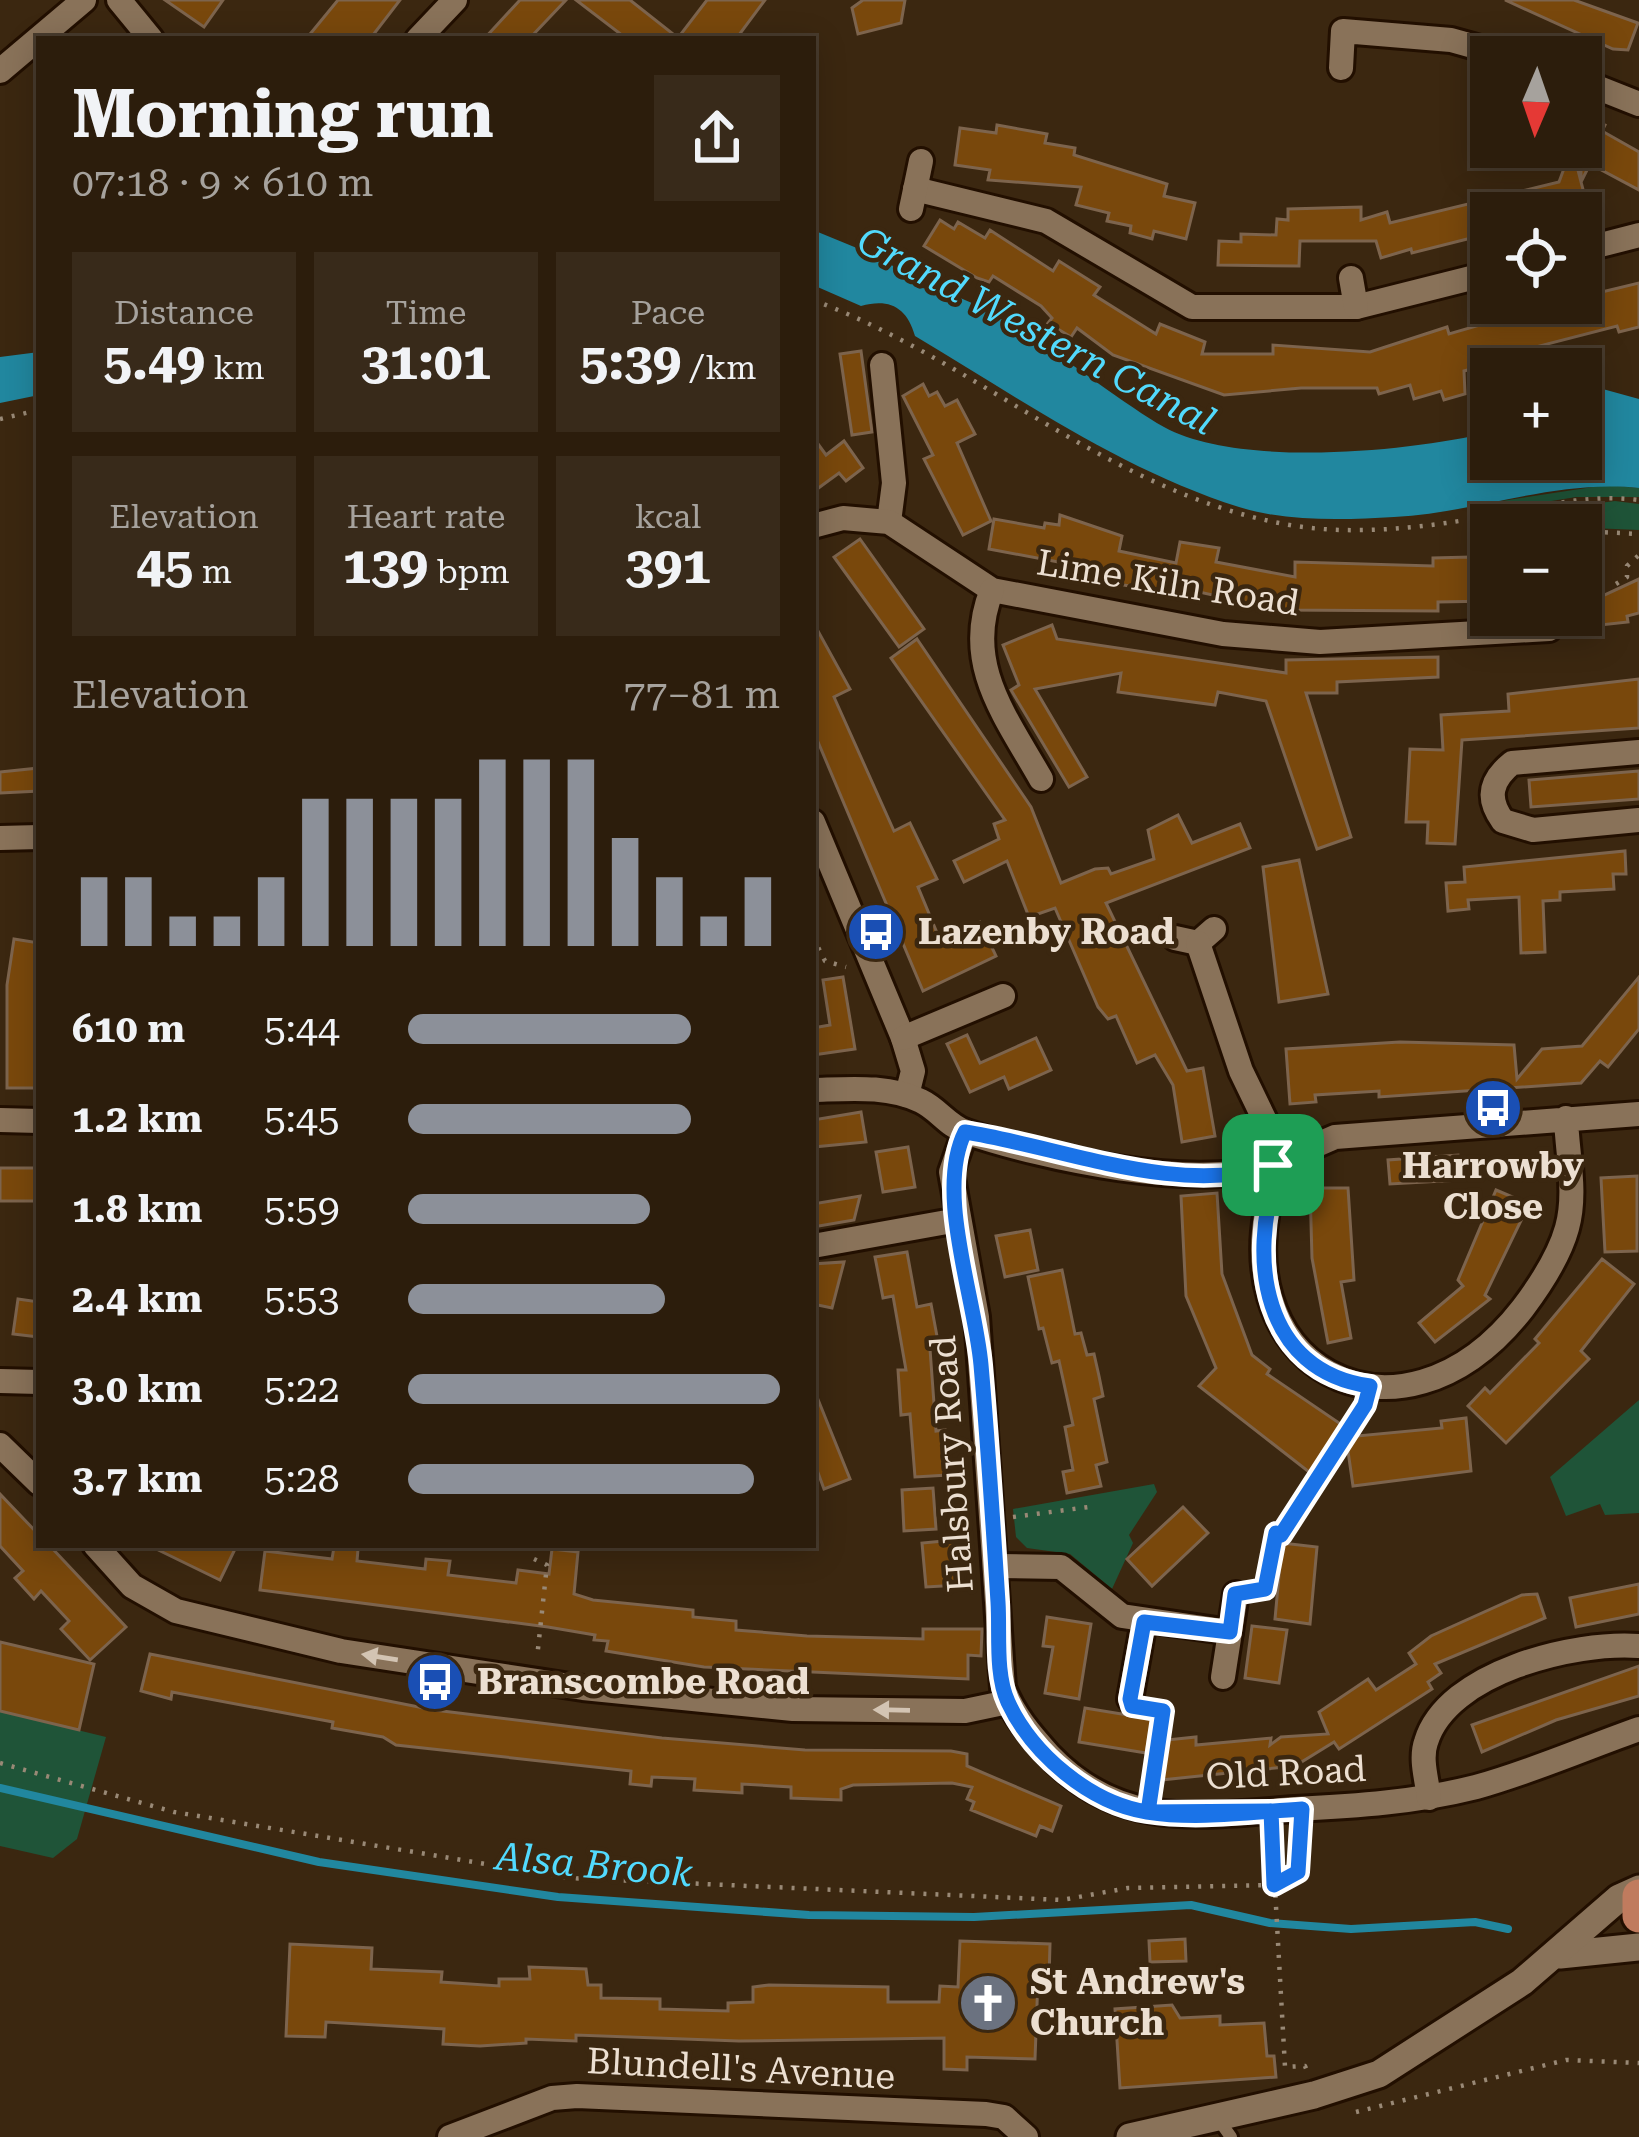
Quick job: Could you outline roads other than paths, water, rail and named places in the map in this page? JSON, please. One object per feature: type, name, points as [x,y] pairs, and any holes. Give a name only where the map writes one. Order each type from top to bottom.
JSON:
[{"type":"main road","points":[[1639,1892],[1639,1916]]},
{"type":"street","points":[[41,36],[84,0]]},
{"type":"street","points":[[119,0],[149,36]]},
{"type":"street","points":[[421,36],[455,0]]},
{"type":"street","points":[[1341,68],[1343,31],[1470,45]]},
{"type":"street","points":[[0,70],[36,40]]},
{"type":"street","points":[[1602,89],[1639,104]]},
{"type":"street","points":[[921,161],[913,199],[1046,221],[1192,307],[1356,307],[1470,278]]},
{"type":"street","points":[[1602,245],[1639,235]]},
{"type":"street","points":[[1351,278],[1356,307]]},
{"type":"street","points":[[816,525],[843,518],[889,522],[895,483],[881,365]]},
{"type":"street","name":"Lime Kiln Road","points":[[889,522],[992,590],[1268,640],[1383,640],[1470,631]]},
{"type":"street","name":"Lime Kiln Road","points":[[992,590],[984,608],[981,666],[1041,779]]},
{"type":"street","name":"Lime Kiln Road","points":[[1551,636],[1555,655]]},
{"type":"street","points":[[1639,752],[1512,763],[1499,773],[1492,799],[1503,821],[1533,830],[1639,820]]},
{"type":"street","points":[[816,829],[903,1038],[913,1071],[907,1095]]},
{"type":"street","points":[[0,838],[36,837]]},
{"type":"street","points":[[1196,937],[1241,1071],[1278,1162],[1262,1229],[1264,1280],[1274,1312],[1309,1360],[1340,1378],[1370,1386],[1425,1381],[1478,1359],[1537,1289],[1568,1226],[1566,1118]]},
{"type":"street","points":[[903,1038],[1003,996]]},
{"type":"street","points":[[816,1090],[907,1095],[965,1132],[1073,1159],[1153,1169],[1240,1172],[1278,1162],[1335,1137],[1639,1114]]},
{"type":"street","points":[[0,1120],[36,1121]]},
{"type":"street","name":"Halsbury Road","points":[[965,1132],[952,1172],[977,1317],[1008,1702]]},
{"type":"street","points":[[816,1245],[958,1220]]},
{"type":"street","points":[[1,1382],[36,1382]]},
{"type":"street","points":[[0,1445],[36,1480]]},
{"type":"street","points":[[98,1548],[132,1586],[176,1612],[340,1651],[534,1681],[793,1709],[964,1711],[1008,1702]]},
{"type":"street","points":[[996,1566],[1061,1567],[1121,1616],[1230,1632]]},
{"type":"street","points":[[1222,1677],[1235,1594]]},
{"type":"street","points":[[1130,1699],[1144,1622]]},
{"type":"street","points":[[1429,1798],[1426,1741],[1447,1706],[1511,1668],[1565,1652],[1639,1646]]},
{"type":"street","name":"Old Road","points":[[1008,1702],[1037,1742],[1088,1791],[1148,1812],[1271,1811],[1429,1798],[1639,1729]]},
{"type":"street","points":[[1130,2137],[1223,2126],[1410,2058],[1557,1956],[1619,1898],[1639,1892]]},
{"type":"street","points":[[1557,1956],[1639,1947]]},
{"type":"street","name":"Blundell's Avenue","points":[[450,2137],[552,2098],[577,2096],[986,2114],[1004,2117],[1026,2137]]},
{"type":"water","points":[[816,231],[886,260],[918,288],[944,292],[1008,323],[1164,427],[1196,440],[1235,448],[1325,452],[1470,436],[1470,480],[1602,480],[1602,389],[1639,399],[1639,488],[1577,488],[1375,518],[1296,518],[1257,512],[1196,492],[1072,431],[915,336],[902,312],[880,303],[861,306],[816,286]]},
{"type":"water","points":[[36,352],[36,396],[0,403],[0,357]]},
{"type":"waterway","name":"Alsa Brook","points":[[0,1788],[319,1862],[558,1897],[809,1915],[974,1917],[1191,1905],[1270,1923],[1351,1929],[1475,1922],[1508,1929]]},
{"type":"place","name":"Lazenby Road","points":[[876,932]]},
{"type":"place","name":"Harrowby Close","points":[[1493,1108]]},
{"type":"place","name":"Branscombe Road","points":[[435,1682]]},
{"type":"place","name":"St Andrew's Church","points":[[988,2003]]},
{"type":"water label","name":"Grand Western Canal","points":[[1036,331]]}]
